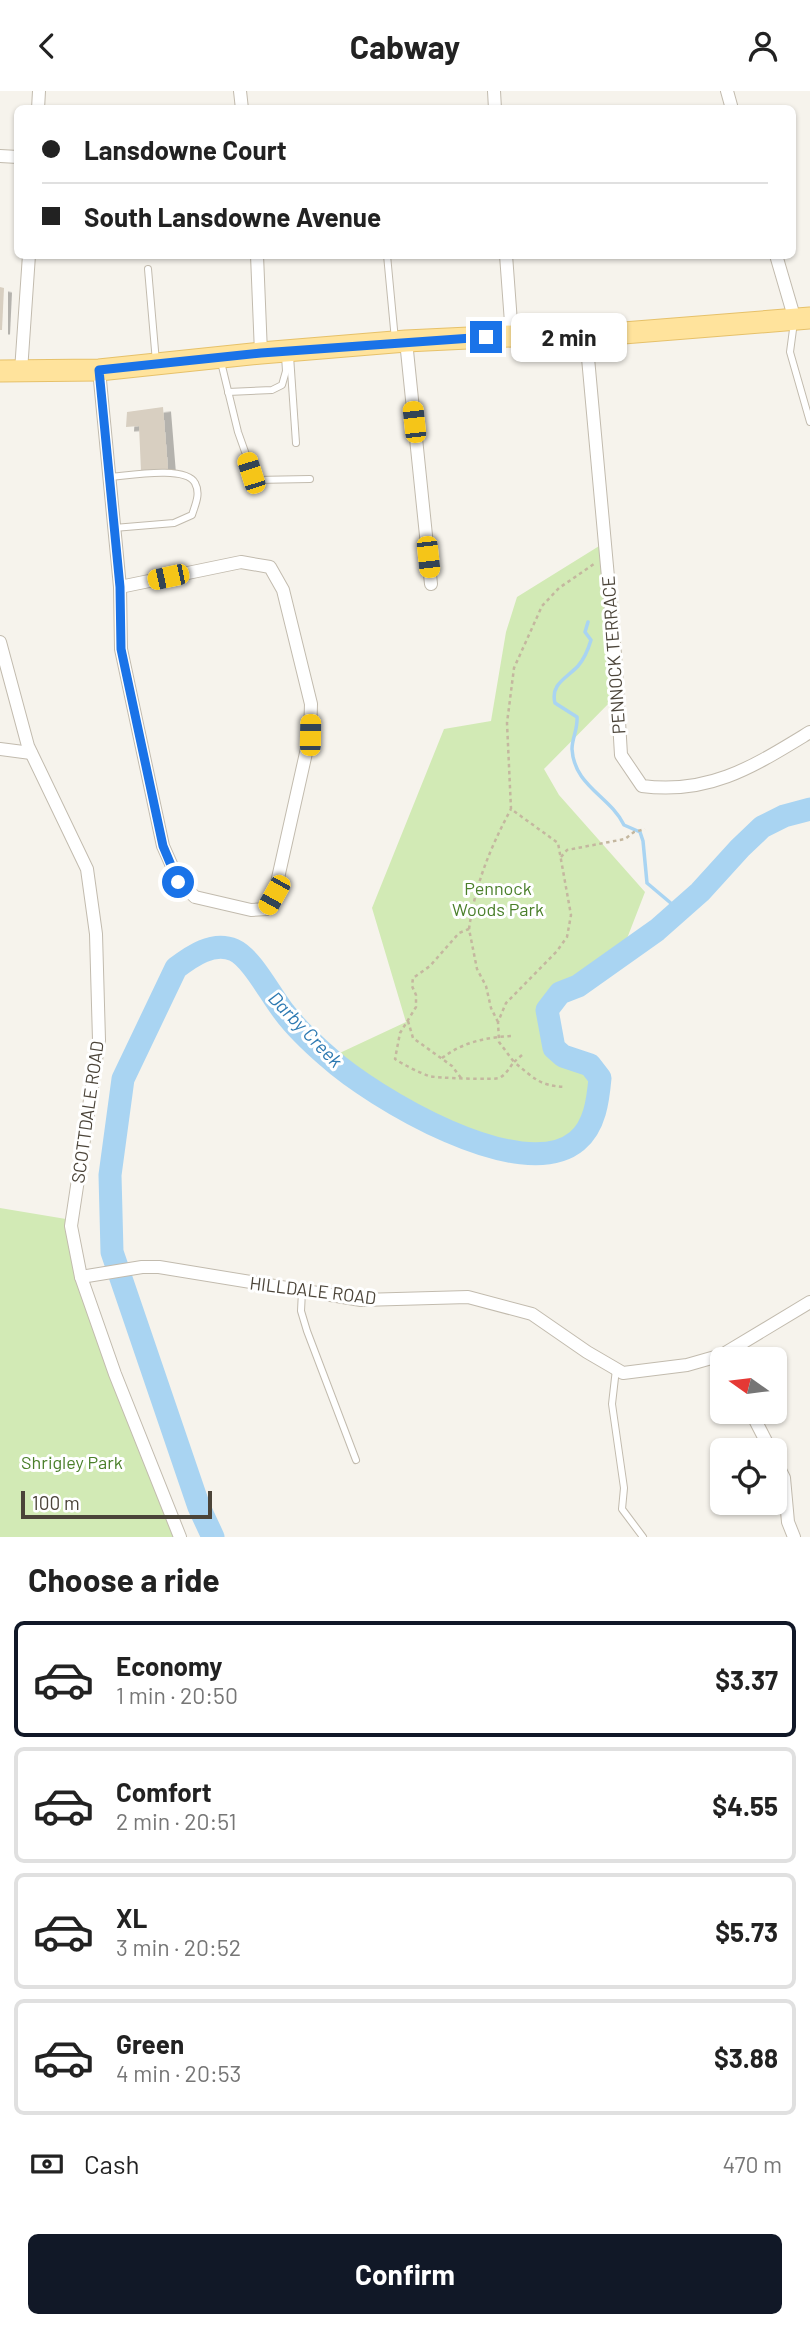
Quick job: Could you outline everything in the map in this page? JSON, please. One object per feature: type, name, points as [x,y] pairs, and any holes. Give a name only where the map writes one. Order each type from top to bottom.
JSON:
[{"type":"main road","points":[[10,371],[99,370],[400,341],[512,336],[586,337],[802,319]]},
{"type":"street","points":[[10,371],[28,259]]},
{"type":"street","points":[[257,259],[261,353]]},
{"type":"street","points":[[506,259],[512,336]]},
{"type":"street","points":[[778,259],[802,319]]},
{"type":"street","name":"PENNOCK TERRACE","points":[[586,337],[615,654],[621,755],[642,786],[667,789],[723,780],[754,767],[810,732]]},
{"type":"street","points":[[400,341],[431,584]]},
{"type":"street","points":[[99,370],[120,587],[121,649],[163,846],[178,882],[195,897],[251,910],[267,909],[274,895],[310,735],[311,703],[283,590],[270,567],[241,562],[120,587]]},
{"type":"street","name":"SCOTTDALE ROAD","points":[[0,642],[31,753],[87,869],[96,933],[99,1040],[71,1226],[124,1397],[180,1537]]},
{"type":"street","points":[[0,749],[31,753]]},
{"type":"street","name":"HILLDALE ROAD","points":[[86,1276],[142,1267],[361,1300],[467,1297],[532,1314],[586,1352],[623,1373],[710,1360]]},
{"type":"street","name":"HILLDALE ROAD","points":[[740,1347],[810,1302]]},
{"type":"street","points":[[787,1512],[794,1537]]},
{"type":"lane","points":[[388,259],[400,341]]},
{"type":"lane","points":[[148,269],[156,364]]},
{"type":"lane","points":[[802,319],[790,352],[810,422]]},
{"type":"lane","points":[[228,392],[272,390],[282,385],[287,351]]},
{"type":"lane","points":[[287,351],[296,443]]},
{"type":"lane","points":[[219,357],[238,432],[256,480],[310,479]]},
{"type":"lane","points":[[109,477],[177,473],[189,477],[195,483],[198,496],[191,515],[174,523],[114,528]]},
{"type":"lane","points":[[302,1291],[301,1311],[307,1331],[356,1460]]},
{"type":"lane","points":[[616,1369],[612,1404],[624,1488],[622,1509],[643,1537]]},
{"type":"path","points":[[566,1087],[545,1086],[535,1081],[513,1062],[499,1042],[498,1022],[475,961],[469,929],[473,901],[483,867],[512,809],[507,723],[514,668],[542,606],[559,587],[606,557]]},
{"type":"path","points":[[512,809],[566,850]]},
{"type":"path","points":[[561,857],[566,850],[625,839],[634,832],[645,829]]},
{"type":"path","points":[[498,1022],[506,1003],[557,951],[567,937],[571,915],[558,843]]},
{"type":"path","points":[[469,929],[459,933],[430,966],[413,978],[416,1007],[400,1033],[395,1059],[439,1079],[494,1080],[506,1073],[522,1055]]},
{"type":"path","points":[[408,1021],[413,1038],[452,1066],[461,1078]]},
{"type":"path","points":[[442,1058],[466,1043],[513,1036]]},
{"type":"green space","name":"Pennock Woods Park","points":[[604,543],[617,695],[544,769],[559,795],[645,892],[621,954],[578,986],[560,993],[547,1010],[554,1048],[563,1056],[590,1065],[600,1078],[596,1108],[590,1125],[574,1143],[551,1152],[524,1153],[463,1138],[410,1114],[382,1098],[329,1058],[406,1022],[372,908],[444,729],[491,721],[506,632],[517,597]]},
{"type":"green space","name":"Shrigley Park","points":[[0,1208],[72,1220],[81,1277],[180,1537],[0,1537]]},
{"type":"building","points":[[0,287],[4,288],[2,330],[0,330]]},
{"type":"building","points":[[163,407],[168,469],[141,471],[139,426],[126,427],[127,412]]},
{"type":"waterway","points":[[588,622],[585,632],[591,640],[587,651],[578,666],[557,686],[555,703],[577,717],[572,749],[579,772],[624,825],[640,832],[647,883],[679,910]]},
{"type":"waterway","name":"Darby Creek","points":[[213,1537],[199,1507],[112,1252],[110,1175],[123,1079],[176,968],[211,949],[218,947],[234,950],[248,961],[284,1012],[305,1036],[349,1074],[378,1093],[448,1131],[486,1145],[521,1153],[552,1152],[577,1141],[588,1128],[597,1104],[600,1078],[590,1065],[563,1056],[554,1048],[547,1010],[560,993],[578,986],[657,930],[700,892],[762,827],[784,816],[810,809]]},
{"type":"route","points":[[178,882],[163,846],[121,649],[120,587],[99,370],[261,353],[486,337]]}]
